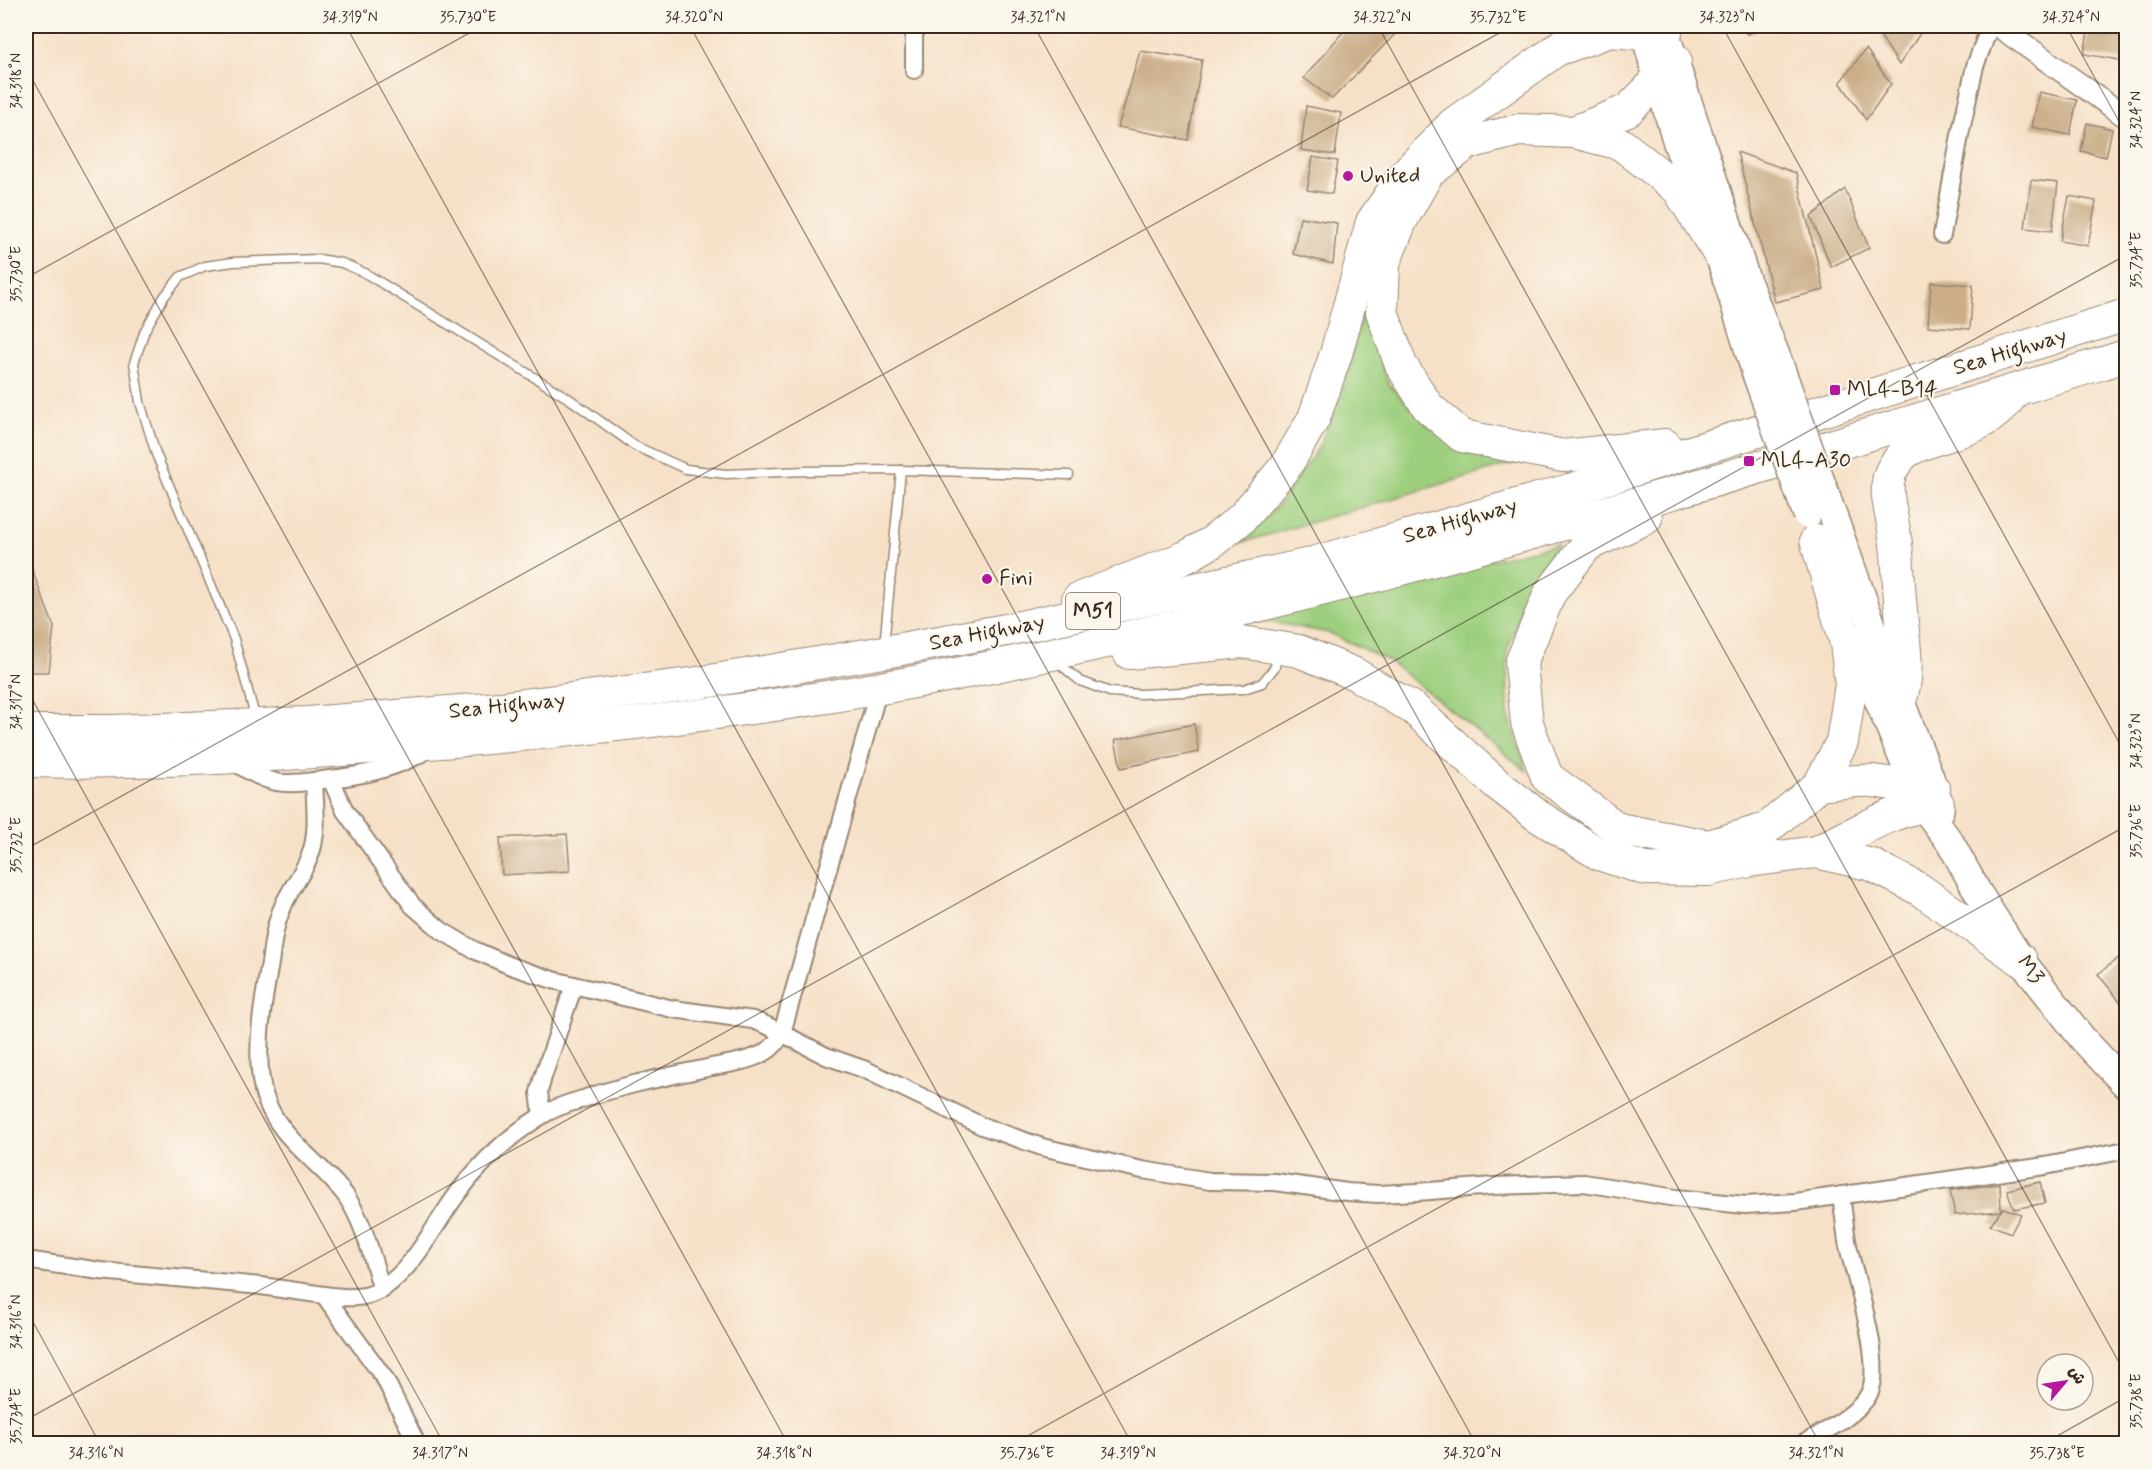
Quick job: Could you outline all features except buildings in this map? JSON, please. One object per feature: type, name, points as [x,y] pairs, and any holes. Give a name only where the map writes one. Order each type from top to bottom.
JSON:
[{"type":"highway","points":[[1006,630],[1067,603],[1186,557],[1212,542],[1242,518],[1286,466],[1314,418],[1336,354],[1372,222],[1405,174],[1453,124],[1555,51],[1584,26]]},
{"type":"highway","points":[[1555,51],[1610,31],[1658,43],[1650,87],[1628,110],[1574,132]]},
{"type":"highway","points":[[1719,254],[1678,189],[1621,144],[1574,132],[1519,129],[1468,142],[1428,173],[1401,221],[1384,263],[1382,312],[1401,365],[1428,407],[1462,436],[1563,456],[1732,438]]},
{"type":"highway","name":"Sea Highway","points":[[26,731],[113,731],[258,725],[500,708],[698,682],[1006,630],[1306,565],[1573,489],[2127,315]]},
{"type":"highway","name":"Sea Highway","points":[[26,761],[230,759],[439,743],[668,721],[879,688],[991,667],[1287,600],[1555,529],[2127,356]]},
{"type":"highway","points":[[1900,700],[1907,666],[1900,609],[1897,549],[1888,491],[1891,472],[1900,457],[1914,447],[1985,422],[1997,413],[2016,390]]},
{"type":"highway","points":[[1730,476],[1587,545],[1550,593],[1521,663],[1527,723],[1547,777],[1618,829],[1708,846],[1766,829],[1819,785],[1842,742],[1851,685],[1846,643],[1818,521]]},
{"type":"highway","points":[[991,667],[1242,642],[1299,651],[1355,674],[1414,710],[1497,784],[1538,816],[1599,854],[1646,869],[1708,870],[1749,861],[1816,852],[1927,797]]},
{"type":"highway","points":[[1819,785],[1855,780],[1875,781],[1927,797]]},
{"type":"highway","points":[[1816,852],[1872,864],[1919,889],[2021,960]]},
{"type":"main road","points":[[1658,43],[1678,146],[1719,254],[1768,368]]},
{"type":"main road","points":[[1658,43],[1745,276],[1768,368],[1861,661],[1927,797]]},
{"type":"main road","points":[[1818,521],[1900,700],[1927,797]]},
{"type":"main road","name":"M3","points":[[1927,797],[1977,891],[2021,960],[2082,1038],[2127,1085]]},
{"type":"street","points":[[914,26],[914,70]]},
{"type":"street","points":[[1942,235],[1975,66],[1990,26]]},
{"type":"street","points":[[1998,26],[2127,117]]},
{"type":"street","points":[[26,1260],[100,1271],[261,1286],[340,1298],[367,1295],[382,1290],[407,1266],[458,1193],[489,1156],[542,1115],[616,1088],[750,1059],[775,1045],[782,1033],[879,688]]},
{"type":"street","points":[[230,759],[260,777],[277,782],[294,783],[358,776],[382,770],[407,761],[439,743]]},
{"type":"street","points":[[331,779],[337,796],[354,826],[375,851],[401,891],[427,919],[474,950],[532,974],[574,986],[673,1009],[739,1017],[768,1026],[826,1056],[866,1070],[960,1117],[1016,1139],[1064,1153],[1180,1177],[1210,1181],[1275,1182],[1378,1194],[1494,1186],[1584,1183],[1676,1198],[1745,1205],[1841,1195],[2055,1164],[2127,1150]]},
{"type":"street","points":[[314,781],[314,831],[310,857],[290,889],[276,924],[264,997],[260,1075],[263,1091],[274,1118],[287,1135],[346,1196],[368,1241],[382,1290]]},
{"type":"street","points":[[542,1115],[539,1092],[574,986]]},
{"type":"street","points":[[1803,1443],[1856,1408],[1868,1397],[1872,1386],[1873,1367],[1870,1346],[1848,1242],[1841,1195]]},
{"type":"street","points":[[324,1295],[385,1379],[417,1443]]},
{"type":"lane","points":[[258,725],[234,639],[156,454],[140,402],[134,363],[145,330],[164,297],[180,277],[205,266],[233,262],[319,259],[342,263],[365,273],[571,400],[635,446],[686,469],[726,474],[901,470],[1069,475]]},
{"type":"lane","points":[[884,652],[901,470]]},
{"type":"lane","points":[[1056,661],[1080,681],[1110,692],[1141,694],[1244,689],[1262,683],[1275,667],[1278,648]]},
{"type":"green space","points":[[1367,296],[1374,343],[1389,384],[1428,426],[1518,462],[1240,543],[1280,503],[1319,447],[1341,393]]},
{"type":"green space","points":[[1558,544],[1527,590],[1507,652],[1508,714],[1527,771],[1389,661],[1329,633],[1249,618]]},
{"type":"place","name":"United","points":[[1348,176]]},
{"type":"place","name":"ML4-B14","points":[[1835,390]]},
{"type":"place","name":"ML4-A30","points":[[1749,461]]},
{"type":"place","name":"Fini","points":[[987,579]]}]
